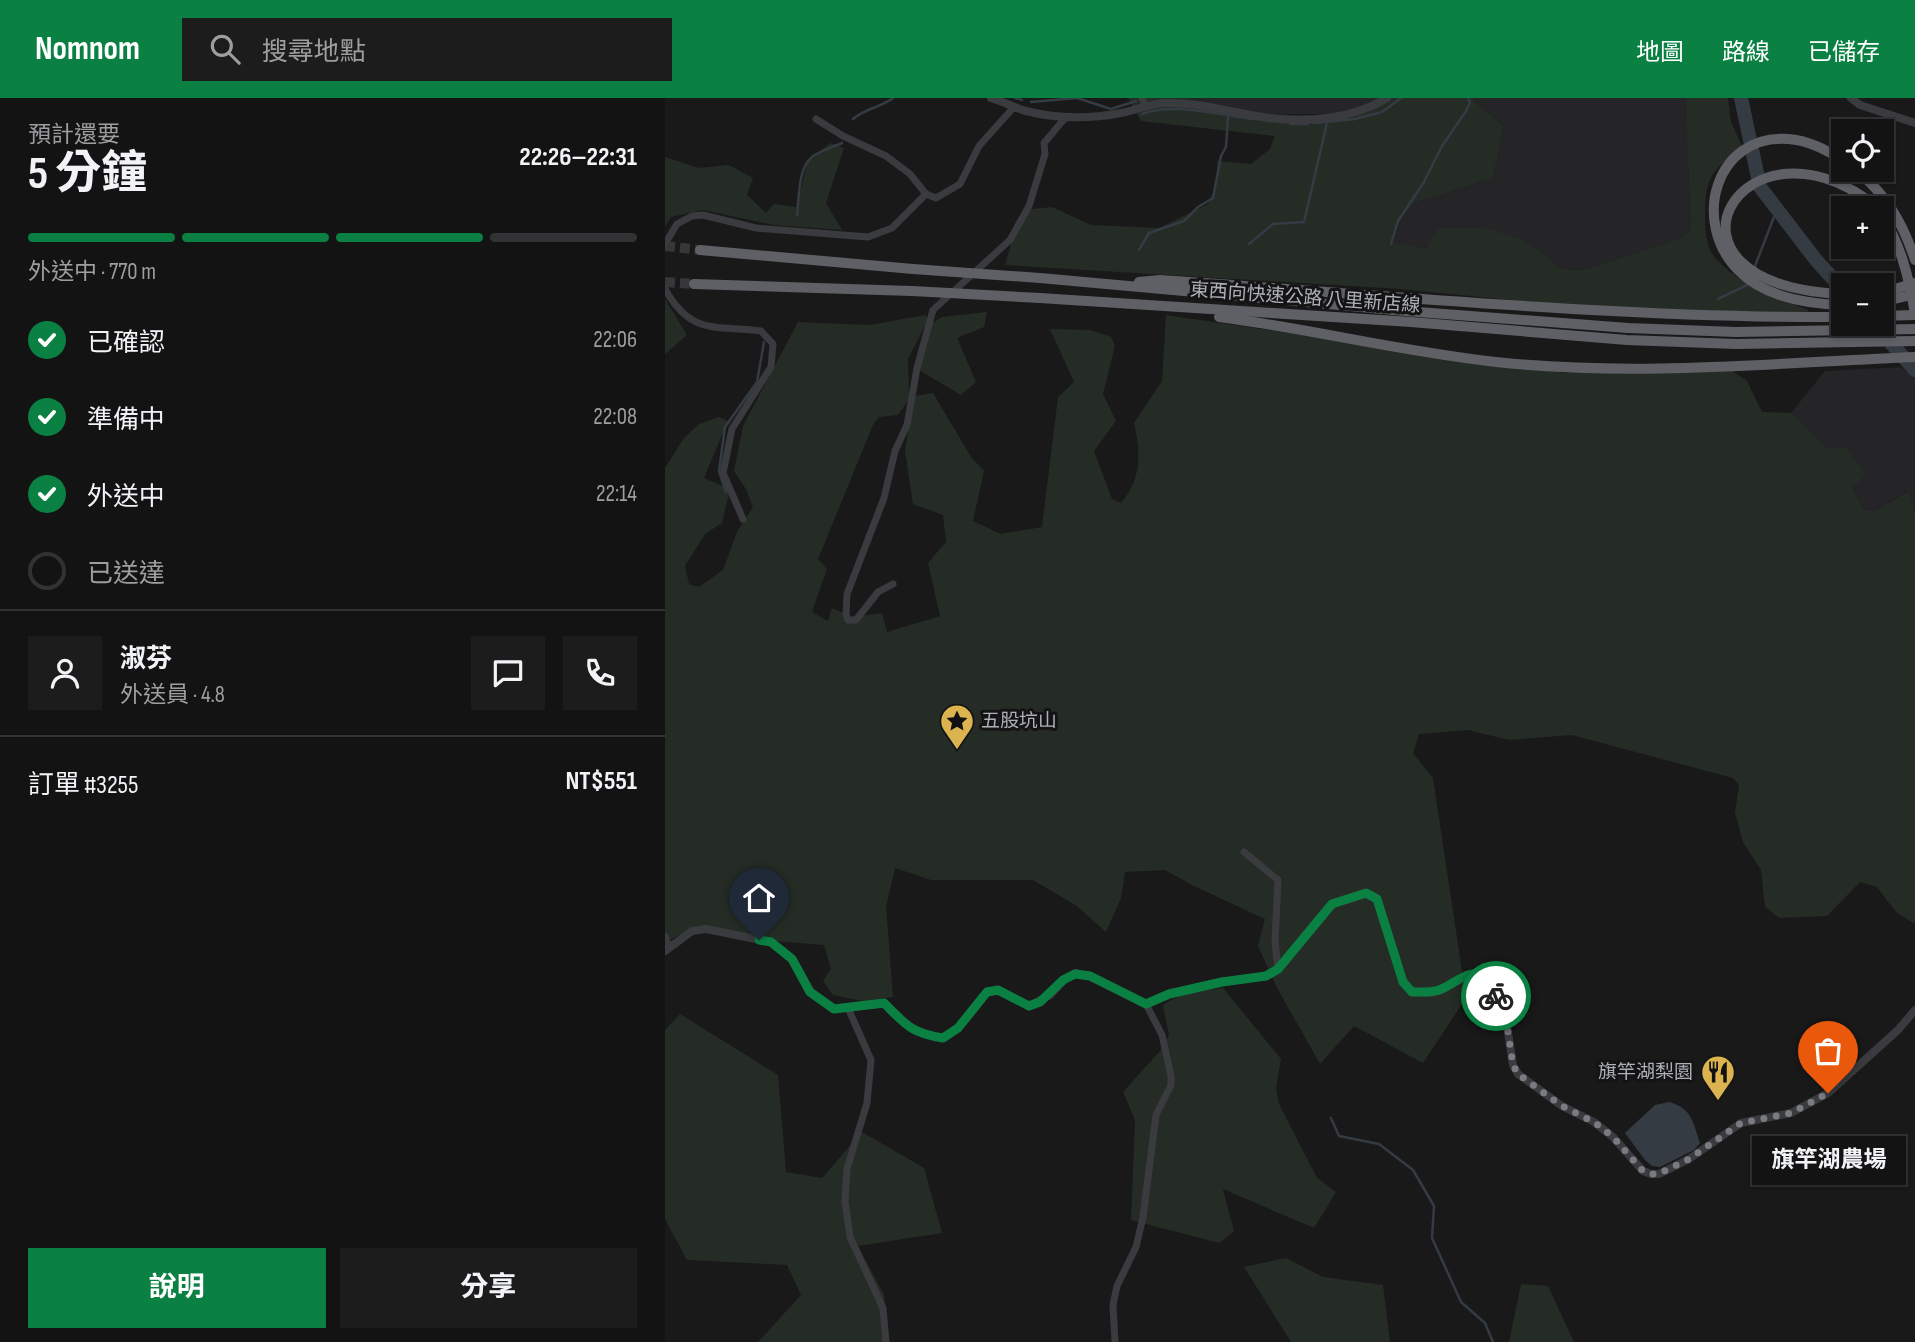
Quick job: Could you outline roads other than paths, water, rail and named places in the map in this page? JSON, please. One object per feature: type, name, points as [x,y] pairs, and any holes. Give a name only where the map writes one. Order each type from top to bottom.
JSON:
[{"type":"highway","points":[[1831,153],[1805,142],[1789,139],[1760,143],[1747,148],[1726,170],[1715,194],[1712,209],[1713,225],[1724,253],[1739,272],[1752,282],[1788,298],[1831,304]]},
{"type":"highway","points":[[1765,154],[1789,150],[1807,154],[1855,184],[1866,196]]},
{"type":"highway","points":[[1870,182],[1897,215],[1915,260]]},
{"type":"highway","points":[[1728,193],[1725,222],[1736,249],[1745,261],[1758,271],[1788,285],[1831,293]]},
{"type":"highway","points":[[1894,237],[1903,258],[1915,315],[1894,316]]},
{"type":"highway","name":"東西向快速公路 八里新店線","points":[[700,250],[1628,328],[1736,332],[1915,329]]},
{"type":"highway","points":[[1112,285],[1160,280],[1734,317],[1831,317]]},
{"type":"highway","points":[[1894,289],[1915,283]]},
{"type":"highway","name":"東西向快速公路 八里新店線","points":[[694,284],[1039,298],[1411,322],[1532,334],[1736,344],[1915,341]]},
{"type":"highway","points":[[1894,299],[1915,294]]},
{"type":"highway","points":[[1136,306],[1293,327],[1417,352],[1484,361],[1576,368],[1656,368],[1915,357]]},
{"type":"street","points":[[991,98],[1014,107],[1057,117],[1079,118]]},
{"type":"street","points":[[893,584],[878,592],[856,620],[848,620],[847,594],[884,498],[895,451],[907,425],[917,368],[933,310],[1010,240],[1029,206],[1045,154],[1044,143],[1065,118],[1122,113],[1143,102],[1169,103],[1269,118],[1305,119],[1343,116],[1370,108],[1387,98]]},
{"type":"street","points":[[1851,98],[1860,106],[1915,123]]},
{"type":"street","points":[[816,119],[843,136],[885,156],[910,174],[926,194],[936,198],[960,184],[979,146],[1014,107]]},
{"type":"street","points":[[665,244],[677,224],[692,216],[703,215],[756,228],[868,237],[892,228],[926,194]]},
{"type":"street","points":[[665,289],[679,310],[707,328],[761,331],[773,344],[771,367],[732,429],[723,472],[743,519]]},
{"type":"street","points":[[1244,852],[1278,880],[1275,942],[1278,969]]},
{"type":"street","points":[[1146,1004],[1169,994],[1222,982],[1266,976],[1278,969],[1332,904],[1359,894],[1373,895],[1381,908],[1403,982],[1412,992],[1429,993],[1467,975],[1479,974],[1486,978],[1500,1005],[1507,1026],[1513,1065],[1518,1074],[1562,1106],[1594,1122],[1613,1137],[1643,1171],[1651,1174],[1658,1174],[1689,1159],[1741,1123],[1791,1113],[1828,1093],[1898,1030],[1915,1010]]},
{"type":"street","points":[[665,936],[667,949],[692,931],[706,929],[771,942],[792,959],[810,992],[834,1009],[884,1003],[907,1026],[921,1035],[943,1038],[958,1028],[987,992],[998,990],[1029,1006],[1040,1002],[1063,980],[1075,974],[1090,976],[1146,1004],[1162,1035],[1171,1085],[1156,1115],[1143,1216],[1136,1247],[1117,1286],[1113,1305],[1115,1342]]},
{"type":"street","points":[[848,1008],[871,1060],[867,1103],[847,1169],[845,1200],[850,1237],[883,1308],[886,1342]]},
{"type":"waterway","points":[[853,119],[893,98]]},
{"type":"waterway","points":[[1015,98],[1022,100]]},
{"type":"waterway","points":[[1031,102],[1077,98],[1111,109],[1136,101]]},
{"type":"waterway","points":[[1315,123],[1355,119],[1382,112],[1401,98]]},
{"type":"waterway","points":[[1391,244],[1398,221],[1466,111],[1470,103],[1468,98]]},
{"type":"waterway","points":[[1741,98],[1760,187],[1831,277]]},
{"type":"waterway","points":[[1142,114],[1182,109],[1253,119]]},
{"type":"waterway","points":[[1139,250],[1149,233],[1184,221],[1198,207],[1213,198],[1221,156],[1226,147],[1228,116]]},
{"type":"waterway","points":[[1249,244],[1273,224],[1304,222],[1327,123]]},
{"type":"waterway","points":[[1291,124],[1308,124]]},
{"type":"waterway","points":[[797,215],[800,184],[807,162],[819,153],[842,143]]},
{"type":"waterway","points":[[1755,266],[1777,209]]},
{"type":"waterway","points":[[1718,299],[1747,285],[1748,282]]},
{"type":"waterway","points":[[1885,336],[1915,370]]},
{"type":"waterway","points":[[726,492],[719,471],[725,427],[757,382],[764,342]]},
{"type":"waterway","points":[[1331,1118],[1339,1136],[1379,1144],[1413,1170],[1434,1206],[1432,1238],[1461,1302],[1485,1323],[1493,1342]]},
{"type":"tunnel","points":[[665,246],[700,250]]},
{"type":"tunnel","points":[[665,282],[694,284]]},
{"type":"place","name":"五股坑山","points":[[957,751]]},
{"type":"place","name":"旗竿湖農場","points":[[1828,1093]]},
{"type":"place","name":"旗竿湖梨園","points":[[1718,1102]]}]
